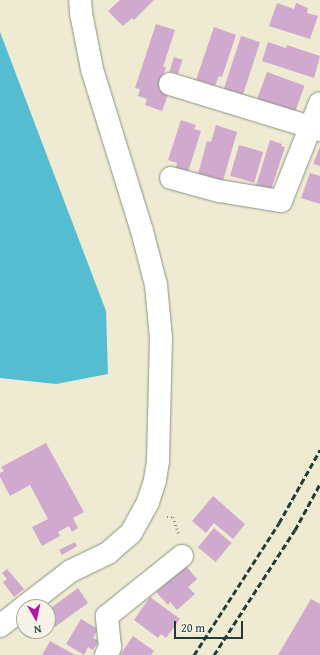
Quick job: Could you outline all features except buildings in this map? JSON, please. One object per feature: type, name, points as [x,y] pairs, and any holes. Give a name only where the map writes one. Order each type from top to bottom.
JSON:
[{"type":"street","points":[[34,599],[70,571],[108,553],[131,533],[148,502],[155,480],[158,460],[161,338],[156,285],[142,231],[92,68],[80,13],[80,0]]},
{"type":"street","points":[[170,84],[315,129]]},
{"type":"street","points":[[171,178],[219,190],[281,202],[315,129],[320,103]]},
{"type":"street","points":[[106,655],[110,647],[107,616],[182,556]]},
{"type":"street","points":[[0,626],[16,613]]},
{"type":"path","points":[[165,519],[168,516],[174,517],[177,523],[182,556]]},
{"type":"water","points":[[0,32],[106,311],[108,374],[56,384],[0,378]]},
{"type":"railway","points":[[194,655],[279,523],[320,450]]},
{"type":"railway","points":[[214,655],[295,530],[320,484]]}]
